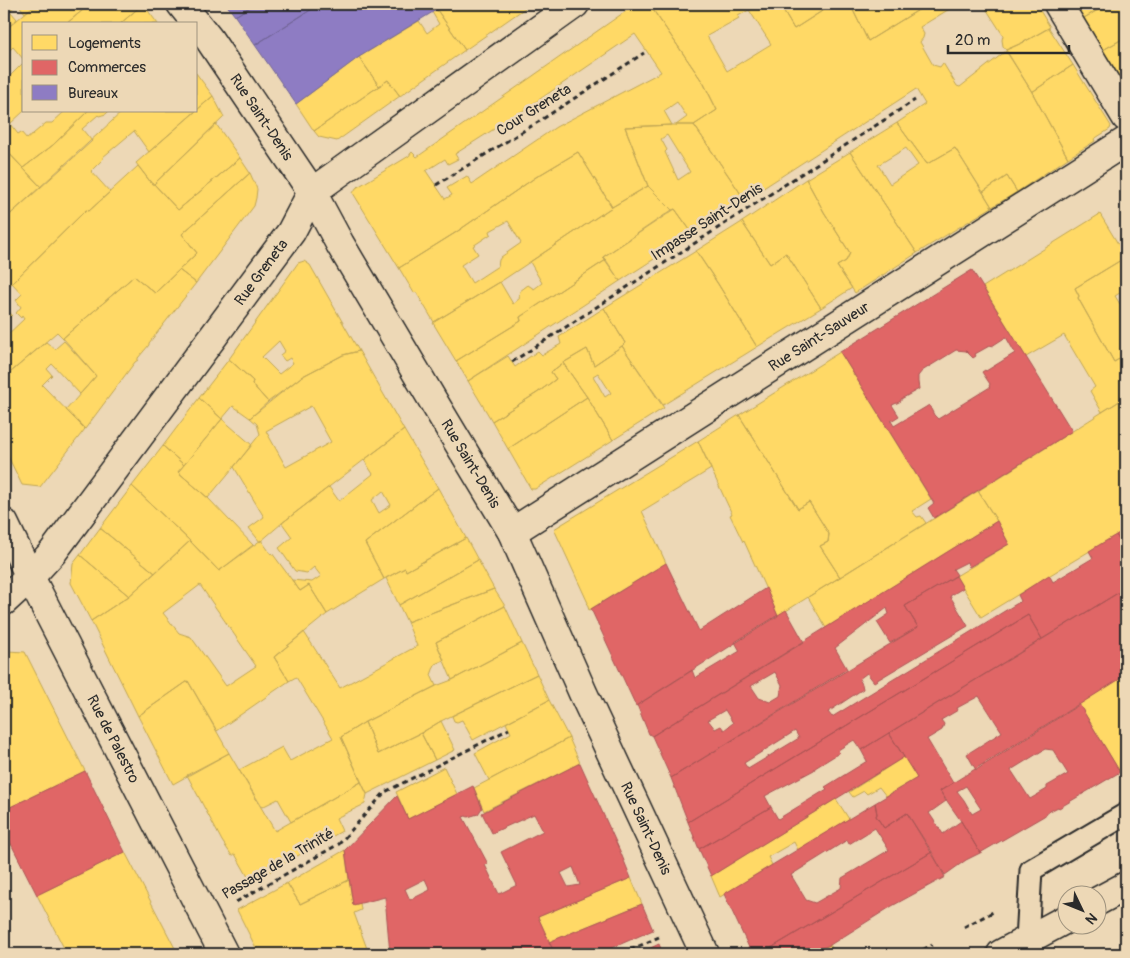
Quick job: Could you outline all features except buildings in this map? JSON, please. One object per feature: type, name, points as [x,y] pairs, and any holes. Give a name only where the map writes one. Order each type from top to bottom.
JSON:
[{"type":"street","name":"Rue Saint-Denis","points":[[181,4],[195,22]]},
{"type":"street","name":"Rue Greneta","points":[[4,601],[53,552],[291,232],[312,192],[575,4]]},
{"type":"street","points":[[1058,4],[1126,117]]},
{"type":"street","name":"Rue Saint-Denis","points":[[198,25],[312,192],[360,277],[512,532],[583,693],[705,954]]},
{"type":"street","name":"Rue Saint-Sauveur","points":[[512,532],[1126,141]]},
{"type":"street","name":"Rue de Palestro","points":[[4,523],[224,954]]},
{"type":"street","points":[[1108,896],[1126,886]]},
{"type":"street","points":[[1001,954],[1058,923]]},
{"type":"lane","points":[[1027,940],[1031,870],[1126,814]]},
{"type":"path","name":"Cour Greneta","points":[[436,185],[644,53]]},
{"type":"path","name":"Impasse Saint-Denis","points":[[512,362],[914,100]]},
{"type":"path","name":"Passage de la Trinité","points":[[206,919],[339,844],[386,792],[509,729]]},
{"type":"path","points":[[964,928],[995,911]]},
{"type":"path","points":[[915,954],[932,945]]}]
